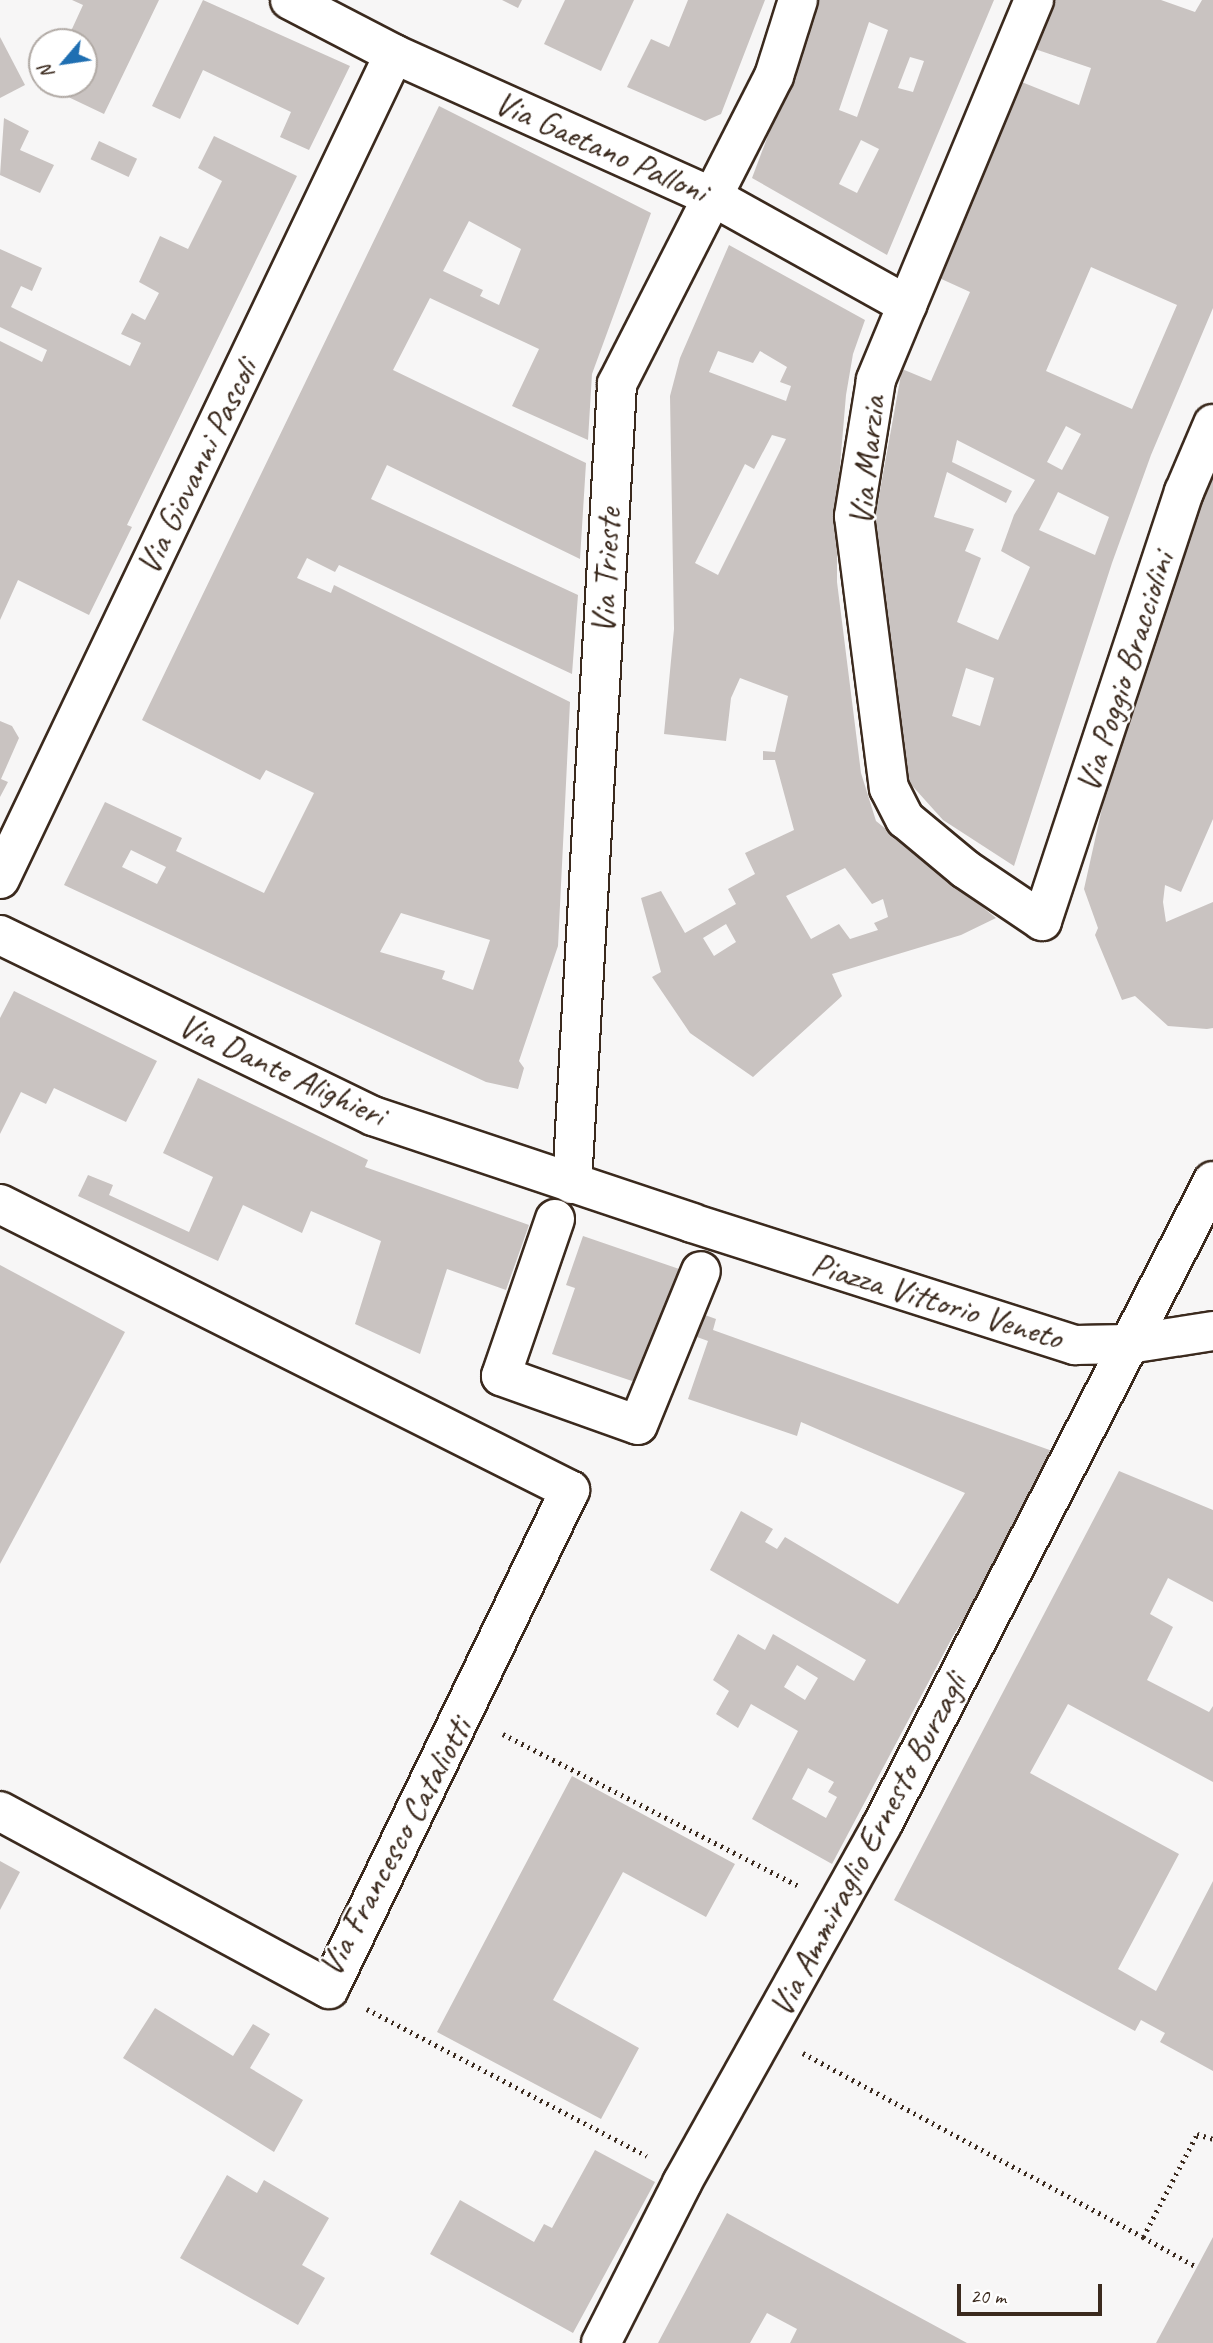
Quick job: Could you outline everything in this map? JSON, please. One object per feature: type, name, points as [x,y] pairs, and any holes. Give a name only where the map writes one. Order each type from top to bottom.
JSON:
[{"type":"street","name":"Via Gaetano Palloni","points":[[290,0],[394,54],[715,198],[907,305]]},
{"type":"street","name":"Via Trieste","points":[[572,1184],[617,384],[715,198],[774,76],[798,0]]},
{"type":"street","name":"Via Marzia","points":[[1034,0],[876,380],[854,516],[889,788],[905,819],[965,869],[1042,921]]},
{"type":"street","name":"Via Giovanni Pascoli","points":[[0,879],[394,54]]},
{"type":"street","name":"Via Poggio Bracciolini","points":[[1042,921],[1184,492],[1213,424]]},
{"type":"street","name":"Via Dante Alighieri","points":[[0,935],[373,1116],[572,1184]]},
{"type":"street","points":[[1129,1344],[1213,1181]]},
{"type":"street","name":"Piazza Vittorio Veneto","points":[[572,1184],[1075,1345],[1129,1344],[1213,1331]]},
{"type":"street","name":"Via Francesco Cataliotti","points":[[0,1204],[570,1490],[329,1989],[0,1811]]},
{"type":"street","points":[[555,1219],[502,1376],[625,1421],[638,1425],[701,1271]]},
{"type":"street","name":"Via Ammiraglio Ernesto Burzagli","points":[[601,2343],[834,1905],[882,1825],[1129,1344]]},
{"type":"path","points":[[464,1714],[834,1905]]},
{"type":"path","points":[[329,1989],[652,2158]]},
{"type":"path","points":[[766,2033],[1197,2267]]},
{"type":"path","points":[[1143,2237],[1197,2134],[1213,2139]]},
{"type":"building","points":[[72,0],[159,0],[104,114],[70,98],[98,98],[98,28],[72,28],[83,5]]},
{"type":"building","points":[[203,0],[350,66],[309,150],[280,137],[291,112],[203,70],[180,119],[152,106]]},
{"type":"building","points":[[502,0],[522,0],[518,8]]},
{"type":"building","points":[[565,0],[634,0],[601,71],[544,44]]},
{"type":"building","points":[[688,0],[765,0],[721,114],[705,121],[627,87],[651,39],[669,47]]},
{"type":"building","points":[[819,0],[994,0],[887,255],[752,178]],"holes":[[[869,22],[888,30],[857,117],[839,110]],[[910,57],[924,61],[913,92],[898,88]],[[861,140],[879,149],[857,193],[839,184]]]},
{"type":"building","points":[[1048,0],[1161,0],[1195,12],[1202,0],[1213,0],[1213,308],[1151,455],[1112,563],[1014,866],[943,820],[907,780],[874,524],[902,369],[931,381],[970,292],[937,277],[1009,77],[1079,105],[1091,68],[1029,47]],"holes":[[[1091,267],[1177,305],[1132,409],[1046,371]],[[1066,426],[1081,434],[1062,470],[1047,462]],[[957,440],[1035,480],[1014,515],[1001,551],[1030,567],[998,640],[957,622],[981,558],[965,551],[974,529],[934,517],[947,472],[1006,503],[1012,491],[952,462]],[[1058,492],[1109,517],[1095,555],[1039,530]],[[966,668],[994,678],[980,726],[952,716]]]},
{"type":"building","points":[[0,37],[25,85],[0,98]]},
{"type":"building","points":[[439,106],[651,213],[592,374],[588,440],[512,406],[539,349],[430,298],[393,370],[586,463],[580,559],[387,465],[371,499],[578,595],[572,674],[339,565],[335,572],[307,558],[297,578],[331,593],[334,585],[570,702],[558,946],[519,1061],[524,1068],[518,1089],[486,1082],[64,885],[105,802],[182,838],[176,851],[264,893],[314,793],[266,770],[260,780],[142,720]],"holes":[[[469,221],[521,249],[499,305],[480,296],[483,290],[443,271]],[[131,850],[166,867],[157,884],[122,867]],[[401,913],[490,940],[473,990],[442,979],[445,971],[380,952]]]},
{"type":"building","points":[[4,118],[29,131],[20,150],[54,165],[40,193],[0,175]]},
{"type":"building","points":[[214,136],[297,176],[127,525],[132,527],[89,615],[18,580],[0,620],[0,341],[42,362],[47,350],[0,327],[0,249],[42,268],[32,291],[21,286],[11,307],[130,366],[141,343],[121,334],[132,313],[145,320],[159,293],[139,282],[160,236],[188,249],[222,181],[198,168]]},
{"type":"building","points":[[99,141],[137,159],[129,177],[91,159]]},
{"type":"building","points":[[729,245],[865,320],[853,354],[846,395],[837,501],[837,582],[861,773],[876,821],[996,918],[961,935],[832,974],[842,996],[753,1077],[690,1033],[652,977],[661,972],[641,898],[661,891],[685,933],[736,904],[728,889],[755,874],[745,853],[794,830],[775,760],[763,760],[763,751],[775,752],[788,696],[740,678],[731,698],[726,741],[664,734],[674,629],[670,396],[680,358]],"holes":[[[718,351],[753,363],[760,351],[787,367],[780,382],[791,386],[786,401],[709,372]],[[772,435],[786,439],[718,575],[695,563],[745,464],[754,469]],[[845,868],[872,904],[883,899],[888,917],[874,923],[878,930],[850,939],[839,924],[811,939],[786,896]],[[726,924],[736,942],[714,956],[703,938]]]},
{"type":"building","points":[[1213,470],[1213,819],[1181,892],[1165,885],[1163,902],[1166,922],[1213,902],[1213,1028],[1207,1029],[1168,1026],[1135,996],[1122,1000],[1095,935],[1098,928],[1084,889],[1115,750]]},
{"type":"building","points":[[0,721],[12,726],[19,738],[1,779],[8,782],[0,797]]},
{"type":"building","points":[[14,991],[157,1061],[126,1122],[54,1088],[46,1104],[21,1092],[0,1134],[0,1018]]},
{"type":"building","points":[[198,1078],[368,1160],[365,1167],[529,1225],[506,1290],[447,1269],[420,1354],[355,1324],[381,1241],[311,1211],[302,1233],[243,1205],[218,1261],[78,1196],[88,1175],[113,1185],[109,1195],[189,1232],[213,1177],[163,1153]]},
{"type":"building","points":[[583,1236],[685,1271],[669,1320],[661,1317],[638,1383],[552,1354],[575,1288],[566,1285]]},
{"type":"building","points":[[0,1265],[125,1332],[0,1564]]},
{"type":"building","points":[[705,1315],[716,1319],[713,1330],[1058,1453],[1024,1518],[1018,1515],[1006,1539],[1012,1543],[953,1636],[832,1864],[752,1819],[798,1731],[751,1704],[738,1728],[716,1714],[729,1691],[713,1680],[738,1634],[765,1650],[773,1634],[854,1681],[866,1660],[710,1570],[741,1511],[773,1529],[765,1542],[777,1549],[785,1537],[898,1604],[965,1493],[801,1422],[797,1436],[688,1399],[708,1341],[697,1337]],"holes":[[[797,1665],[818,1678],[805,1700],[784,1687]],[[808,1768],[834,1782],[828,1792],[837,1797],[826,1818],[792,1799]]]},
{"type":"building","points":[[1119,1471],[1213,1510],[1213,1602],[1168,1578],[1150,1614],[1173,1627],[1147,1680],[1209,1712],[1213,1706],[1213,1782],[1068,1704],[1030,1773],[1179,1854],[1118,1969],[1156,1991],[1213,1881],[1213,2071],[1160,2042],[1165,2033],[1141,2020],[1135,2031],[894,1900]]},
{"type":"building","points":[[572,1776],[735,1864],[706,1917],[623,1872],[553,2000],[639,2048],[601,2119],[437,2032]]},
{"type":"building","points":[[0,1861],[20,1872],[0,1910]]},
{"type":"building","points":[[155,2008],[233,2056],[253,2024],[270,2034],[250,2068],[303,2100],[274,2152],[123,2058]]},
{"type":"building","points":[[595,2150],[655,2182],[573,2333],[430,2254],[460,2200],[534,2242],[544,2224],[552,2228]]},
{"type":"building","points":[[227,2175],[257,2193],[264,2180],[329,2218],[302,2265],[325,2278],[298,2325],[180,2258]]},
{"type":"building","points":[[727,2213],[967,2343],[790,2343],[797,2329],[767,2313],[750,2343],[658,2343]]},
{"type":"building","points":[[1213,2237],[1213,2343],[1156,2343],[1197,2267]]}]
